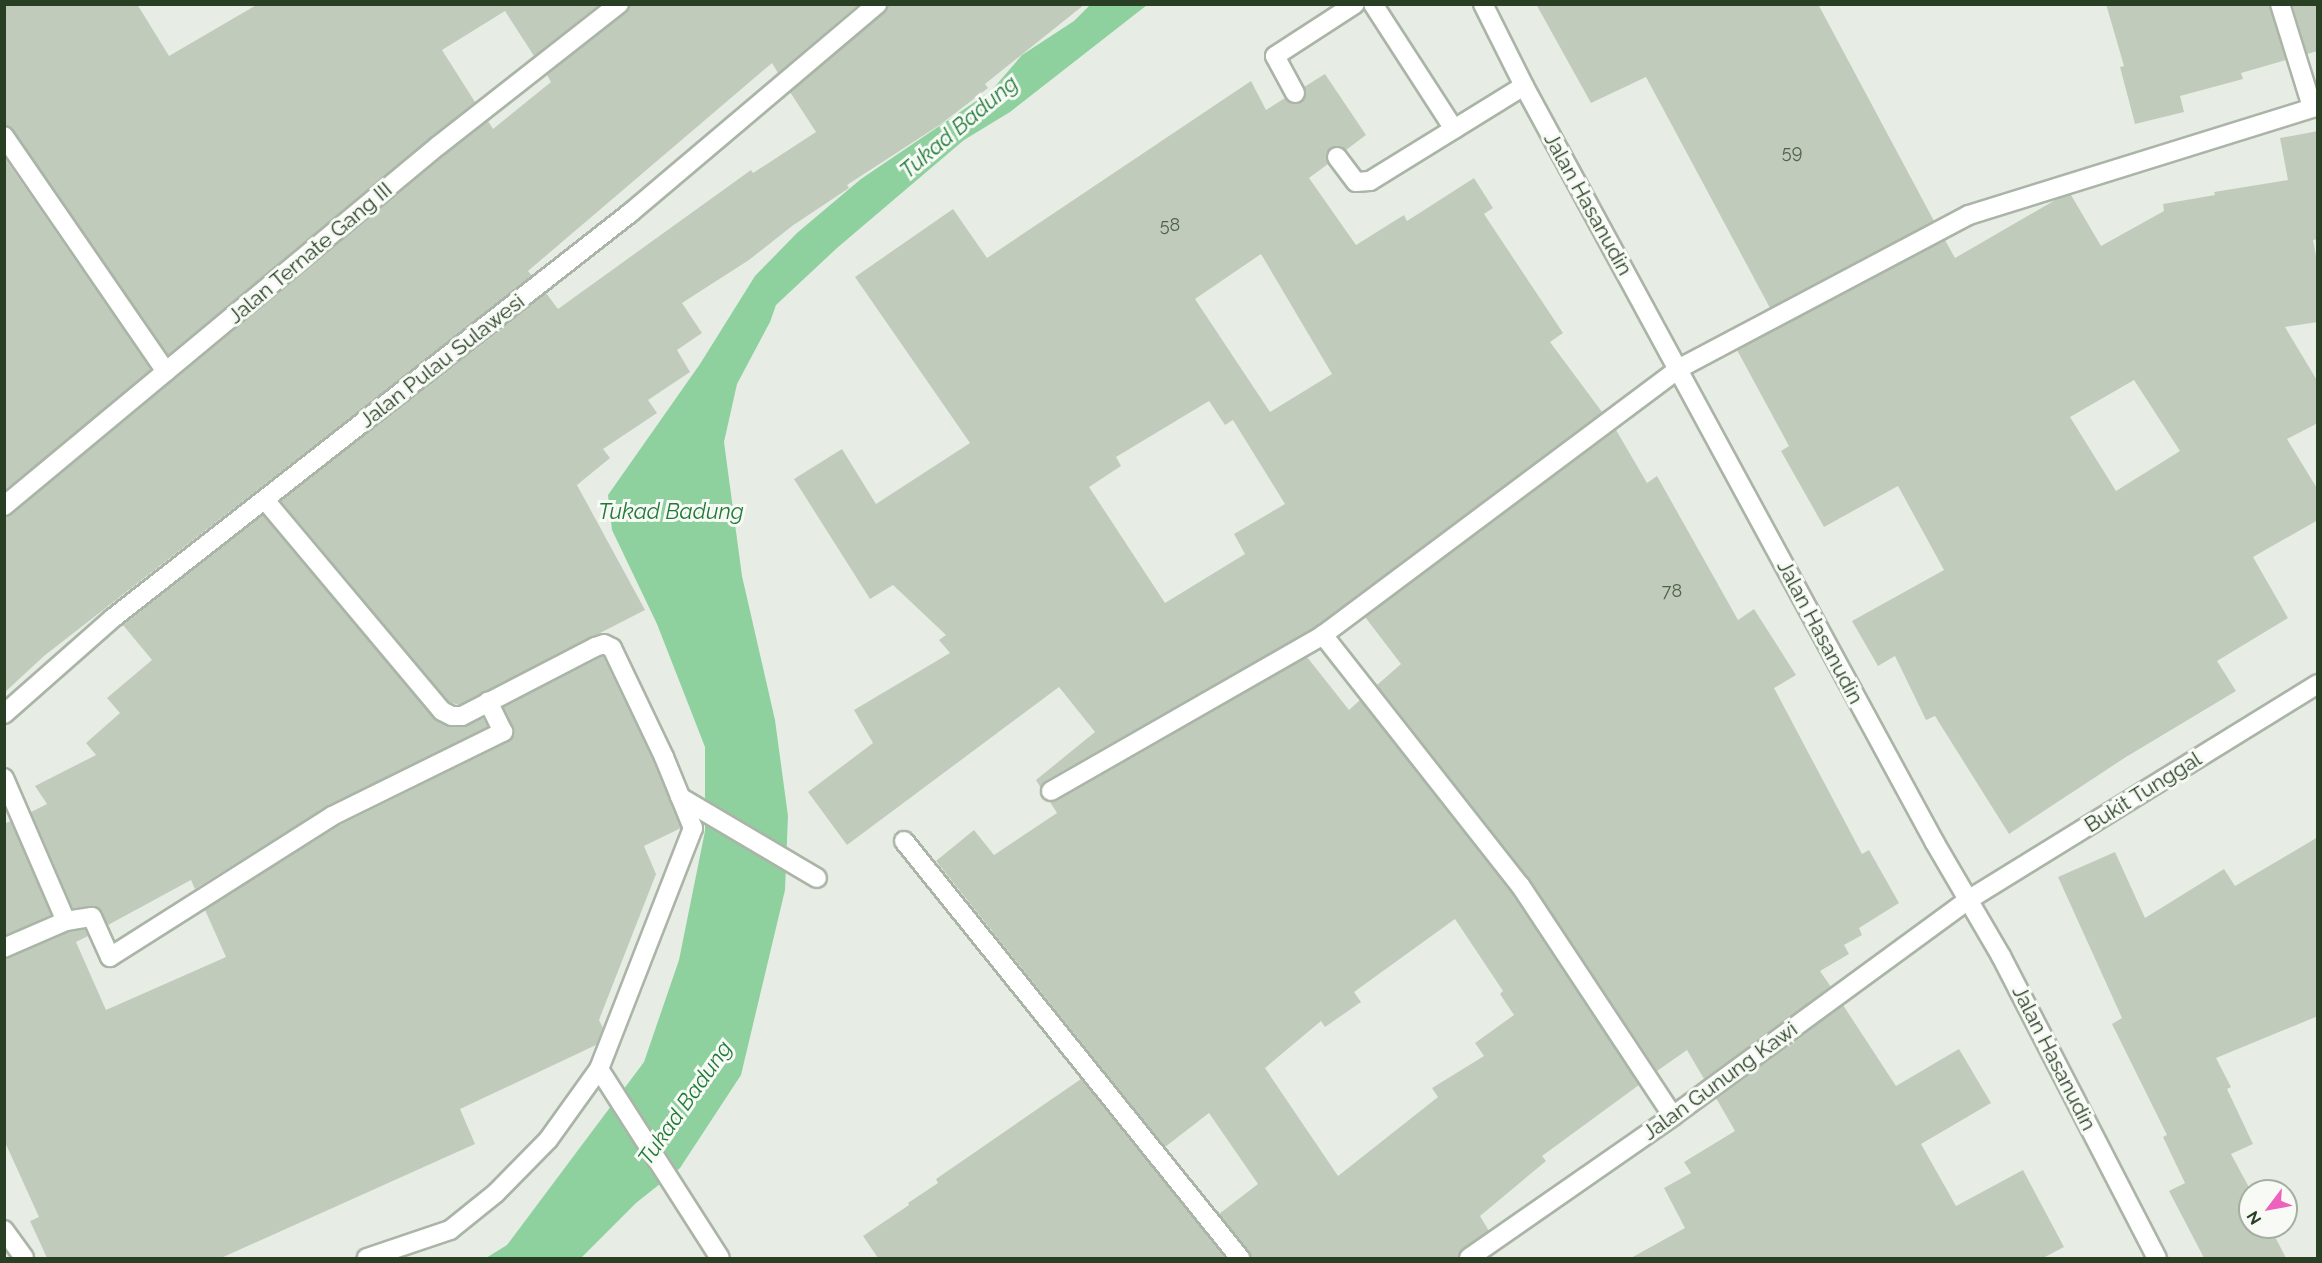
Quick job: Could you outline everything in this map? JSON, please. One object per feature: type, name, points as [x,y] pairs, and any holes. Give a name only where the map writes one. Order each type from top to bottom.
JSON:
[{"type":"street","name":"Jalan Ternate Gang III","points":[[4,506],[439,145],[619,4]]},
{"type":"street","name":"Jalan Pulau Sulawesi","points":[[4,714],[113,618],[630,213],[878,4]]},
{"type":"street","points":[[1295,93],[1275,56],[1355,4]]},
{"type":"street","points":[[1372,4],[1454,129]]},
{"type":"street","name":"Jalan Hasanudin","points":[[1483,4],[1524,86],[1968,900],[2001,956],[2157,1258]]},
{"type":"street","points":[[1051,791],[1323,635],[1678,369],[1969,215],[2315,106],[2280,4]]},
{"type":"street","points":[[1337,157],[1356,182],[1370,181],[1524,86]]},
{"type":"street","points":[[4,136],[166,372]]},
{"type":"street","points":[[265,500],[442,711],[452,716],[462,716],[595,647],[604,644],[612,648],[688,801],[693,828],[599,1069],[548,1140],[496,1193],[450,1230],[367,1258]]},
{"type":"street","points":[[1323,635],[1520,885],[1673,1116]]},
{"type":"street","name":"Bukit Tunggal","points":[[1968,900],[2318,684]]},
{"type":"street","points":[[4,948],[66,921],[92,918],[110,957],[333,816],[503,732],[488,701]]},
{"type":"street","points":[[4,778],[66,921]]},
{"type":"street","points":[[688,801],[817,878]]},
{"type":"street","points":[[904,841],[1240,1258]]},
{"type":"street","name":"Jalan Gunung Kawi","points":[[1469,1258],[1673,1116],[1968,900]]},
{"type":"street","points":[[599,1069],[720,1258]]},
{"type":"street","points":[[4,1230],[24,1258]]},
{"type":"water","name":"Tukad Badung","points":[[1090,5],[1147,5],[1010,112],[964,140],[837,248],[776,305],[770,322],[737,384],[724,442],[742,576],[775,720],[788,816],[785,890],[741,1075],[680,1168],[636,1203],[581,1258],[486,1258],[507,1245],[644,1062],[679,960],[705,831],[705,747],[657,624],[612,530],[608,495],[700,364],[755,276],[797,233],[861,179],[991,91],[1022,55],[1074,21]]},
{"type":"building","points":[[4,4],[137,4],[169,56],[258,4],[600,4],[534,56],[505,11],[442,50],[475,102],[168,355],[13,130],[4,125]]},
{"type":"building","points":[[630,4],[859,4],[778,73],[772,63],[528,271],[532,276],[44,656],[4,693],[4,517],[11,515],[446,154],[488,121],[493,129],[551,82],[547,75],[626,13]]},
{"type":"building","points":[[888,4],[1085,4],[985,84],[988,88],[941,124],[847,185],[849,188],[792,226],[749,260],[682,303],[702,333],[677,350],[690,372],[648,400],[657,413],[603,449],[610,458],[577,485],[645,610],[459,705],[449,702],[281,501],[546,293],[558,309],[751,170],[753,173],[816,132],[790,92],[884,13]]},
{"type":"building","points":[[1536,4],[1818,4],[1934,221],[1770,308],[1646,77],[1591,103]]},
{"type":"building","points":[[2106,4],[2269,4],[2286,60],[2241,73],[2243,79],[2180,96],[2184,112],[2135,124],[2120,67],[2124,66]]},
{"type":"building","points":[[2292,4],[2318,4],[2318,51],[2307,54]]},
{"type":"building","points":[[1325,74],[1366,135],[1346,150],[1341,146],[1331,148],[1326,153],[1328,164],[1309,178],[1356,245],[1404,215],[1407,221],[1474,178],[1493,208],[1484,214],[1563,333],[1550,342],[1602,412],[1317,626],[1045,781],[1041,788],[1036,780],[1095,732],[1059,687],[847,845],[808,792],[873,743],[854,710],[950,653],[939,640],[946,635],[893,585],[870,599],[794,479],[842,449],[876,504],[970,443],[855,277],[953,209],[987,258],[1251,81],[1266,110],[1285,98],[1294,104],[1301,103],[1306,94],[1304,87]],"holes":[[[1261,254],[1332,374],[1270,412],[1195,299]],[[1209,401],[1225,425],[1233,420],[1285,504],[1234,534],[1245,554],[1165,603],[1089,487],[1121,466],[1116,457]]]},
{"type":"building","points":[[2318,131],[2318,239],[2313,240],[2318,267],[2318,322],[2285,327],[2318,382],[2318,423],[2287,439],[2318,490],[2318,520],[2253,557],[2288,618],[2217,661],[2236,691],[2126,757],[2009,834],[1935,716],[1926,720],[1895,656],[1878,666],[1852,621],[1944,570],[1898,486],[1824,527],[1781,451],[1789,446],[1737,350],[1945,240],[1955,258],[2057,199],[2071,195],[2101,246],[2164,211],[2163,204],[2215,195],[2214,192],[2288,180],[2280,138]],"holes":[[[2134,380],[2180,451],[2116,491],[2070,417]]]},
{"type":"building","points":[[4,157],[151,370],[4,491]]},
{"type":"building","points":[[1616,430],[1647,483],[1657,476],[1738,620],[1754,609],[1796,675],[1774,688],[1862,854],[1869,850],[1899,903],[1859,928],[1862,935],[1844,945],[1849,954],[1820,971],[1831,987],[1704,1079],[1687,1050],[1657,1071],[1529,879],[1377,685],[1401,664],[1365,617]]},
{"type":"building","points":[[263,515],[434,719],[447,726],[462,727],[483,718],[488,727],[327,806],[195,889],[191,880],[108,925],[97,907],[73,909],[31,812],[47,804],[35,786],[96,755],[86,743],[120,713],[107,698],[152,660],[123,625]]},
{"type":"building","points":[[603,656],[654,762],[681,828],[644,846],[656,874],[599,1020],[603,1028],[596,1045],[460,1109],[475,1144],[221,1258],[47,1258],[30,1221],[39,1217],[4,1140],[4,959],[69,932],[85,929],[88,936],[76,942],[106,1010],[226,957],[205,910],[338,826],[508,742],[514,732],[503,707]]},
{"type":"building","points":[[1307,657],[1349,710],[1360,700],[1511,892],[1639,1085],[1542,1156],[1546,1161],[1480,1216],[1489,1231],[1462,1249],[1458,1258],[1251,1258],[1249,1251],[1219,1214],[1258,1184],[1209,1113],[1165,1147],[936,861],[974,830],[994,855],[1057,813],[1050,802],[1057,801]],"holes":[[[1455,919],[1503,991],[1500,994],[1514,1015],[1475,1043],[1484,1056],[1432,1088],[1438,1097],[1338,1176],[1265,1068],[1321,1021],[1325,1027],[1361,1002],[1354,992]]]},
{"type":"building","points":[[11,821],[51,915],[4,936],[4,824]]},
{"type":"building","points":[[2318,837],[2318,1016],[2216,1058],[2231,1087],[2227,1089],[2253,1144],[2231,1154],[2245,1179],[2238,1179],[2238,1239],[2276,1239],[2286,1258],[2204,1258],[2169,1191],[2185,1183],[2163,1137],[2167,1135],[2112,1024],[2122,1018],[2058,877],[2115,852],[2145,918],[2224,869],[2235,886]]},
{"type":"building","points":[[1843,1005],[1896,1086],[1959,1049],[1991,1103],[1921,1144],[1956,1206],[2023,1170],[2064,1247],[2043,1258],[1631,1258],[1685,1228],[1664,1188],[1691,1173],[1684,1162],[1735,1131],[1716,1098]]},
{"type":"building","points":[[1081,1079],[1226,1258],[878,1258],[863,1236],[938,1183],[936,1179]]}]
